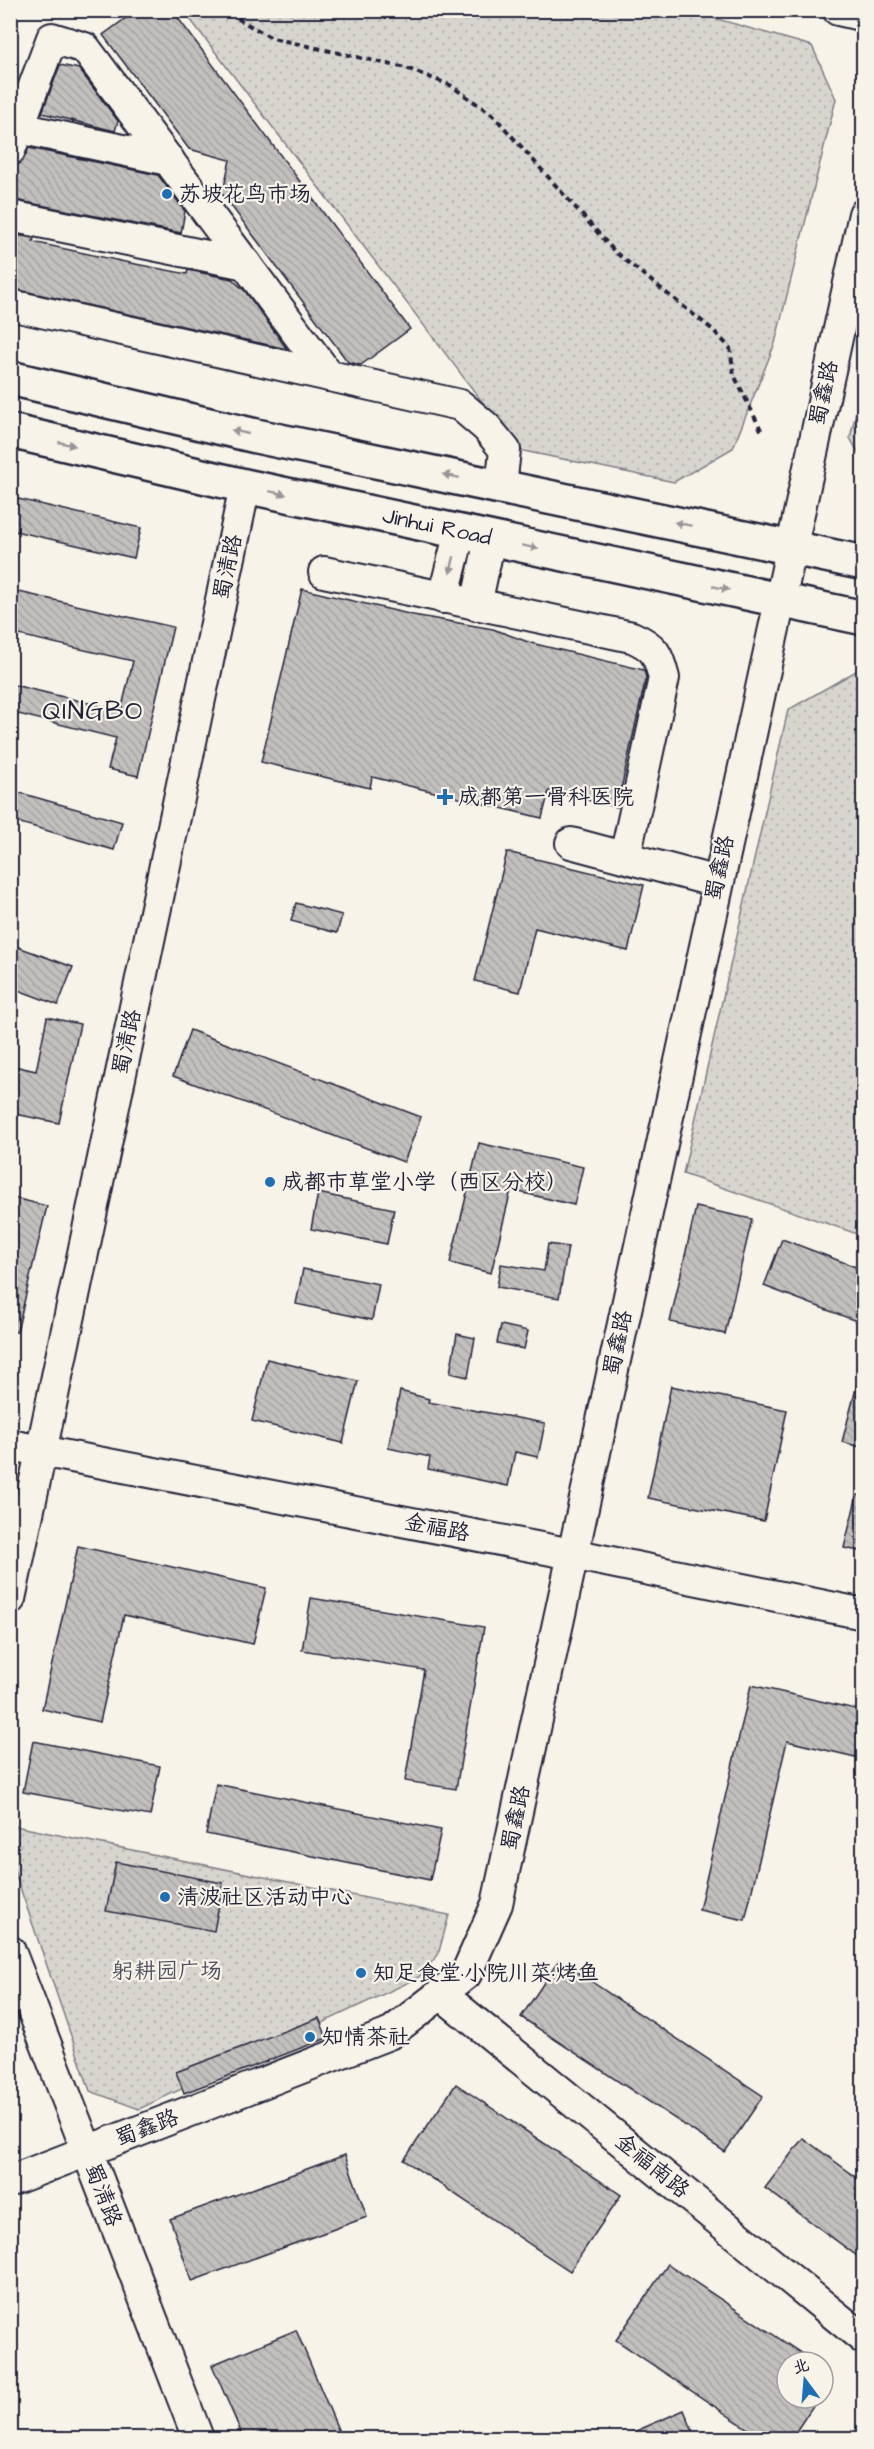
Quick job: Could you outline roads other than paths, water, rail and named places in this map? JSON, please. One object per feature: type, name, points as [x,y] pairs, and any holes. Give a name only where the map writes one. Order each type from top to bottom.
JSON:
[{"type":"main road","points":[[10,378],[256,436],[864,563]]},
{"type":"main road","name":"Jinhui Road","points":[[10,431],[245,486],[864,618]]},
{"type":"main road","points":[[475,535],[501,487]]},
{"type":"street","points":[[838,10],[864,16]]},
{"type":"street","points":[[169,160],[15,139],[52,38],[86,48],[169,160],[329,376]]},
{"type":"street","name":"蜀鑫路","points":[[10,2181],[389,2034],[466,1974],[497,1904],[778,600],[864,214]]},
{"type":"street","points":[[10,216],[246,264]]},
{"type":"street","points":[[10,304],[460,405],[486,427],[505,450],[501,487]]},
{"type":"street","name":"蜀清路","points":[[10,1599],[245,486]]},
{"type":"street","points":[[443,598],[475,535]]},
{"type":"street","points":[[475,535],[476,605]]},
{"type":"street","points":[[324,572],[632,637],[649,644],[656,654],[664,678],[663,690],[625,857]]},
{"type":"street","points":[[571,843],[717,882]]},
{"type":"street","name":"金福路","points":[[10,1446],[572,1554],[864,1614]]},
{"type":"street","name":"蜀清路","points":[[10,1951],[198,2439]]},
{"type":"street","name":"金福南路","points":[[441,1994],[864,2339]]},
{"type":"place","name":"苏坡花鸟市场","points":[[167,194]]},
{"type":"place","name":"成都第一骨科医院","points":[[445,797]]},
{"type":"place","name":"成都市草堂小学（西区分校）","points":[[270,1182]]},
{"type":"place","name":"清波社区活动中心","points":[[165,1897]]},
{"type":"place","name":"知足食堂·小院川菜·烤鱼","points":[[361,1973]]},
{"type":"place","name":"知情茶社","points":[[310,2037]]},
{"type":"district","name":"QINGBO","points":[[93,711]]},
{"type":"park label","name":"躬耕园广场","points":[[167,1971]]}]
